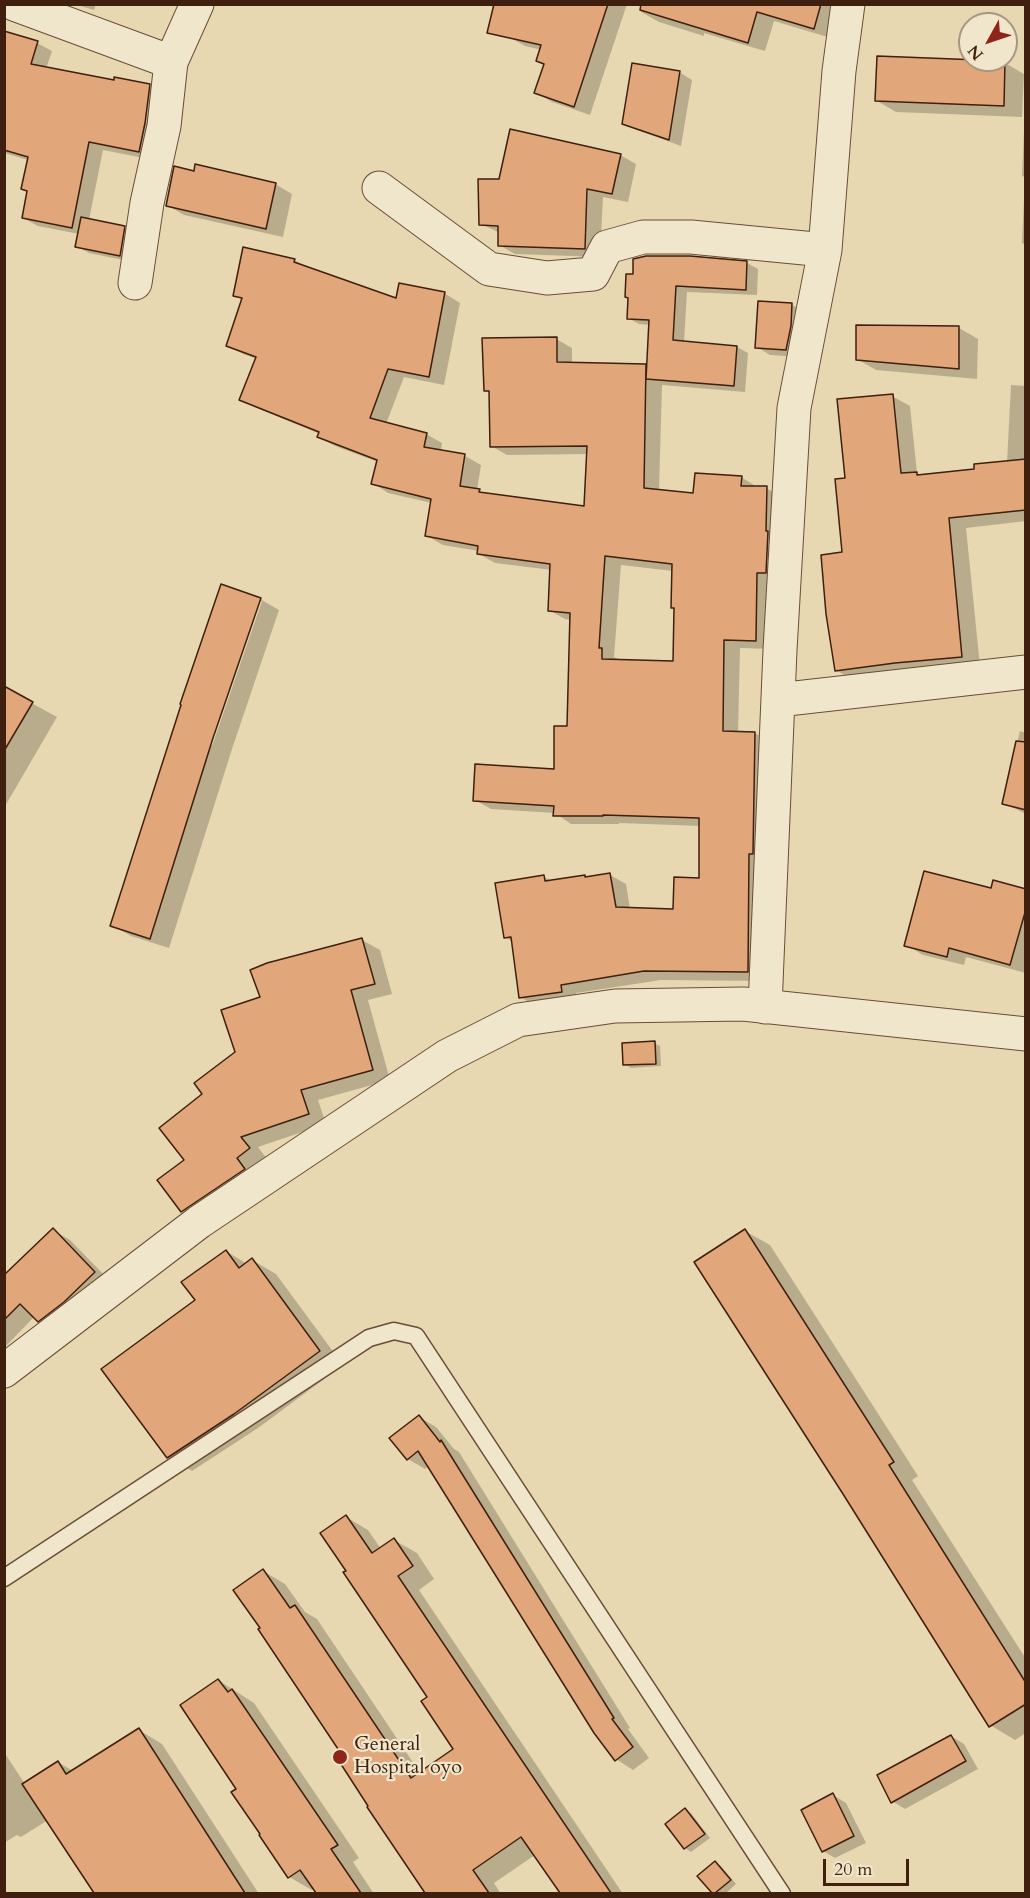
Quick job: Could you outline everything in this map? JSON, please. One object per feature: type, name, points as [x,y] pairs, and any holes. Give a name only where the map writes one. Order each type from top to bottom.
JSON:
[{"type":"street","points":[[14,4],[171,62]]},
{"type":"street","points":[[135,283],[147,203],[164,126],[171,62],[197,4]]},
{"type":"street","points":[[765,1007],[778,700],[794,408],[825,250],[839,70],[848,4]]},
{"type":"street","points":[[379,188],[489,269],[547,278],[593,274],[607,247],[643,237],[691,237],[825,250]]},
{"type":"street","points":[[778,700],[1026,672]]},
{"type":"street","points":[[4,1371],[199,1222],[447,1056],[518,1020],[615,1006],[743,1004],[1026,1034]]},
{"type":"lane","points":[[4,1578],[369,1338],[394,1332],[416,1336],[782,1893]]},
{"type":"building","points":[[494,4],[608,4],[574,107],[534,93],[544,64],[536,61],[541,45],[487,33]]},
{"type":"building","points":[[641,4],[821,4],[814,29],[757,12],[748,43],[640,10]]},
{"type":"building","points":[[4,31],[38,41],[31,64],[114,80],[114,77],[150,84],[139,152],[89,142],[72,228],[22,218],[27,191],[21,189],[28,157],[4,150]]},
{"type":"building","points":[[877,56],[958,59],[958,72],[1005,72],[1004,106],[875,101]]},
{"type":"building","points":[[632,63],[680,71],[669,140],[622,124]]},
{"type":"building","points":[[510,129],[621,154],[612,194],[587,189],[585,249],[498,246],[498,226],[479,225],[478,179],[499,179]]},
{"type":"building","points":[[195,164],[276,183],[266,229],[166,206],[174,166],[194,171]]},
{"type":"building","points":[[81,217],[125,226],[120,256],[75,247]]},
{"type":"building","points":[[243,247],[295,259],[294,262],[396,298],[399,283],[445,292],[429,377],[388,369],[370,418],[427,433],[424,447],[465,454],[460,486],[480,489],[479,492],[584,506],[587,446],[490,447],[489,391],[484,391],[482,338],[557,337],[557,362],[646,364],[644,488],[693,493],[695,473],[742,476],[741,486],[767,486],[766,573],[757,573],[756,641],[724,640],[723,731],[755,732],[753,854],[749,854],[748,972],[644,971],[561,985],[562,992],[519,998],[511,937],[504,938],[495,883],[544,875],[545,881],[610,873],[616,907],[673,909],[674,877],[699,878],[699,818],[553,816],[554,806],[473,801],[475,764],[554,769],[554,726],[567,726],[570,613],[548,611],[550,564],[477,554],[478,546],[425,536],[431,499],[371,484],[377,460],[317,437],[319,432],[239,400],[256,357],[226,346],[242,298],[233,296]],"holes":[[[605,556],[672,564],[673,661],[602,659],[602,648],[599,648]]]},
{"type":"building","points":[[646,256],[690,256],[747,261],[746,290],[676,286],[673,340],[737,346],[734,386],[646,379],[649,320],[627,319],[628,298],[625,297],[626,274],[633,274],[633,259]]},
{"type":"building","points":[[758,301],[792,303],[791,326],[786,350],[755,348]]},
{"type":"building","points":[[856,325],[959,326],[959,369],[856,360]]},
{"type":"building","points":[[893,394],[901,473],[917,472],[917,475],[974,469],[974,464],[1026,459],[1026,510],[949,518],[962,657],[835,671],[826,614],[821,555],[842,552],[835,479],[845,478],[837,399]]},
{"type":"building","points":[[221,584],[261,598],[213,738],[150,939],[110,926],[180,704]]},
{"type":"building","points":[[4,686],[33,702],[4,751]]},
{"type":"building","points":[[1016,741],[1026,742],[1026,810],[1002,804]]},
{"type":"building","points":[[924,871],[991,888],[993,880],[1026,889],[1026,909],[1010,965],[949,948],[947,957],[904,946]]},
{"type":"building","points":[[362,938],[375,984],[351,990],[373,1070],[301,1090],[309,1114],[241,1137],[250,1148],[237,1158],[245,1169],[181,1212],[157,1180],[184,1160],[159,1128],[202,1094],[194,1083],[235,1052],[221,1010],[260,997],[250,970],[267,963]]},
{"type":"building","points":[[655,1041],[656,1064],[623,1065],[622,1043]]},
{"type":"building","points":[[53,1228],[95,1272],[64,1302],[38,1322],[20,1304],[4,1320],[4,1275]]},
{"type":"building","points":[[745,1229],[894,1462],[889,1465],[1026,1683],[1026,1704],[989,1727],[694,1262]]},
{"type":"building","points":[[226,1250],[239,1268],[252,1258],[320,1351],[234,1414],[167,1458],[101,1369],[195,1300],[181,1282]]},
{"type":"building","points":[[419,1415],[440,1442],[441,1440],[614,1718],[612,1719],[633,1747],[615,1761],[594,1733],[418,1451],[407,1460],[389,1438]]},
{"type":"building","points":[[346,1515],[372,1553],[394,1538],[413,1566],[398,1576],[611,1893],[560,1893],[521,1837],[473,1870],[489,1893],[425,1893],[337,1758],[342,1755],[233,1590],[263,1569],[290,1608],[295,1605],[411,1778],[453,1749],[421,1701],[427,1697],[343,1572],[346,1571],[320,1533]]},
{"type":"building","points":[[218,1679],[228,1692],[232,1689],[338,1845],[331,1849],[361,1893],[316,1893],[300,1870],[288,1878],[259,1835],[231,1792],[236,1789],[180,1705]]},
{"type":"building","points":[[139,1728],[245,1893],[94,1893],[22,1784],[58,1761],[66,1774]]},
{"type":"building","points":[[951,1735],[966,1761],[891,1803],[877,1775]]},
{"type":"building","points":[[833,1793],[854,1836],[822,1852],[801,1810]]},
{"type":"building","points":[[685,1808],[705,1834],[684,1849],[665,1824]]},
{"type":"building","points":[[715,1861],[731,1880],[712,1893],[697,1876]]},
{"type":"place","name":"General Hospital oyo","points":[[340,1757]]}]
